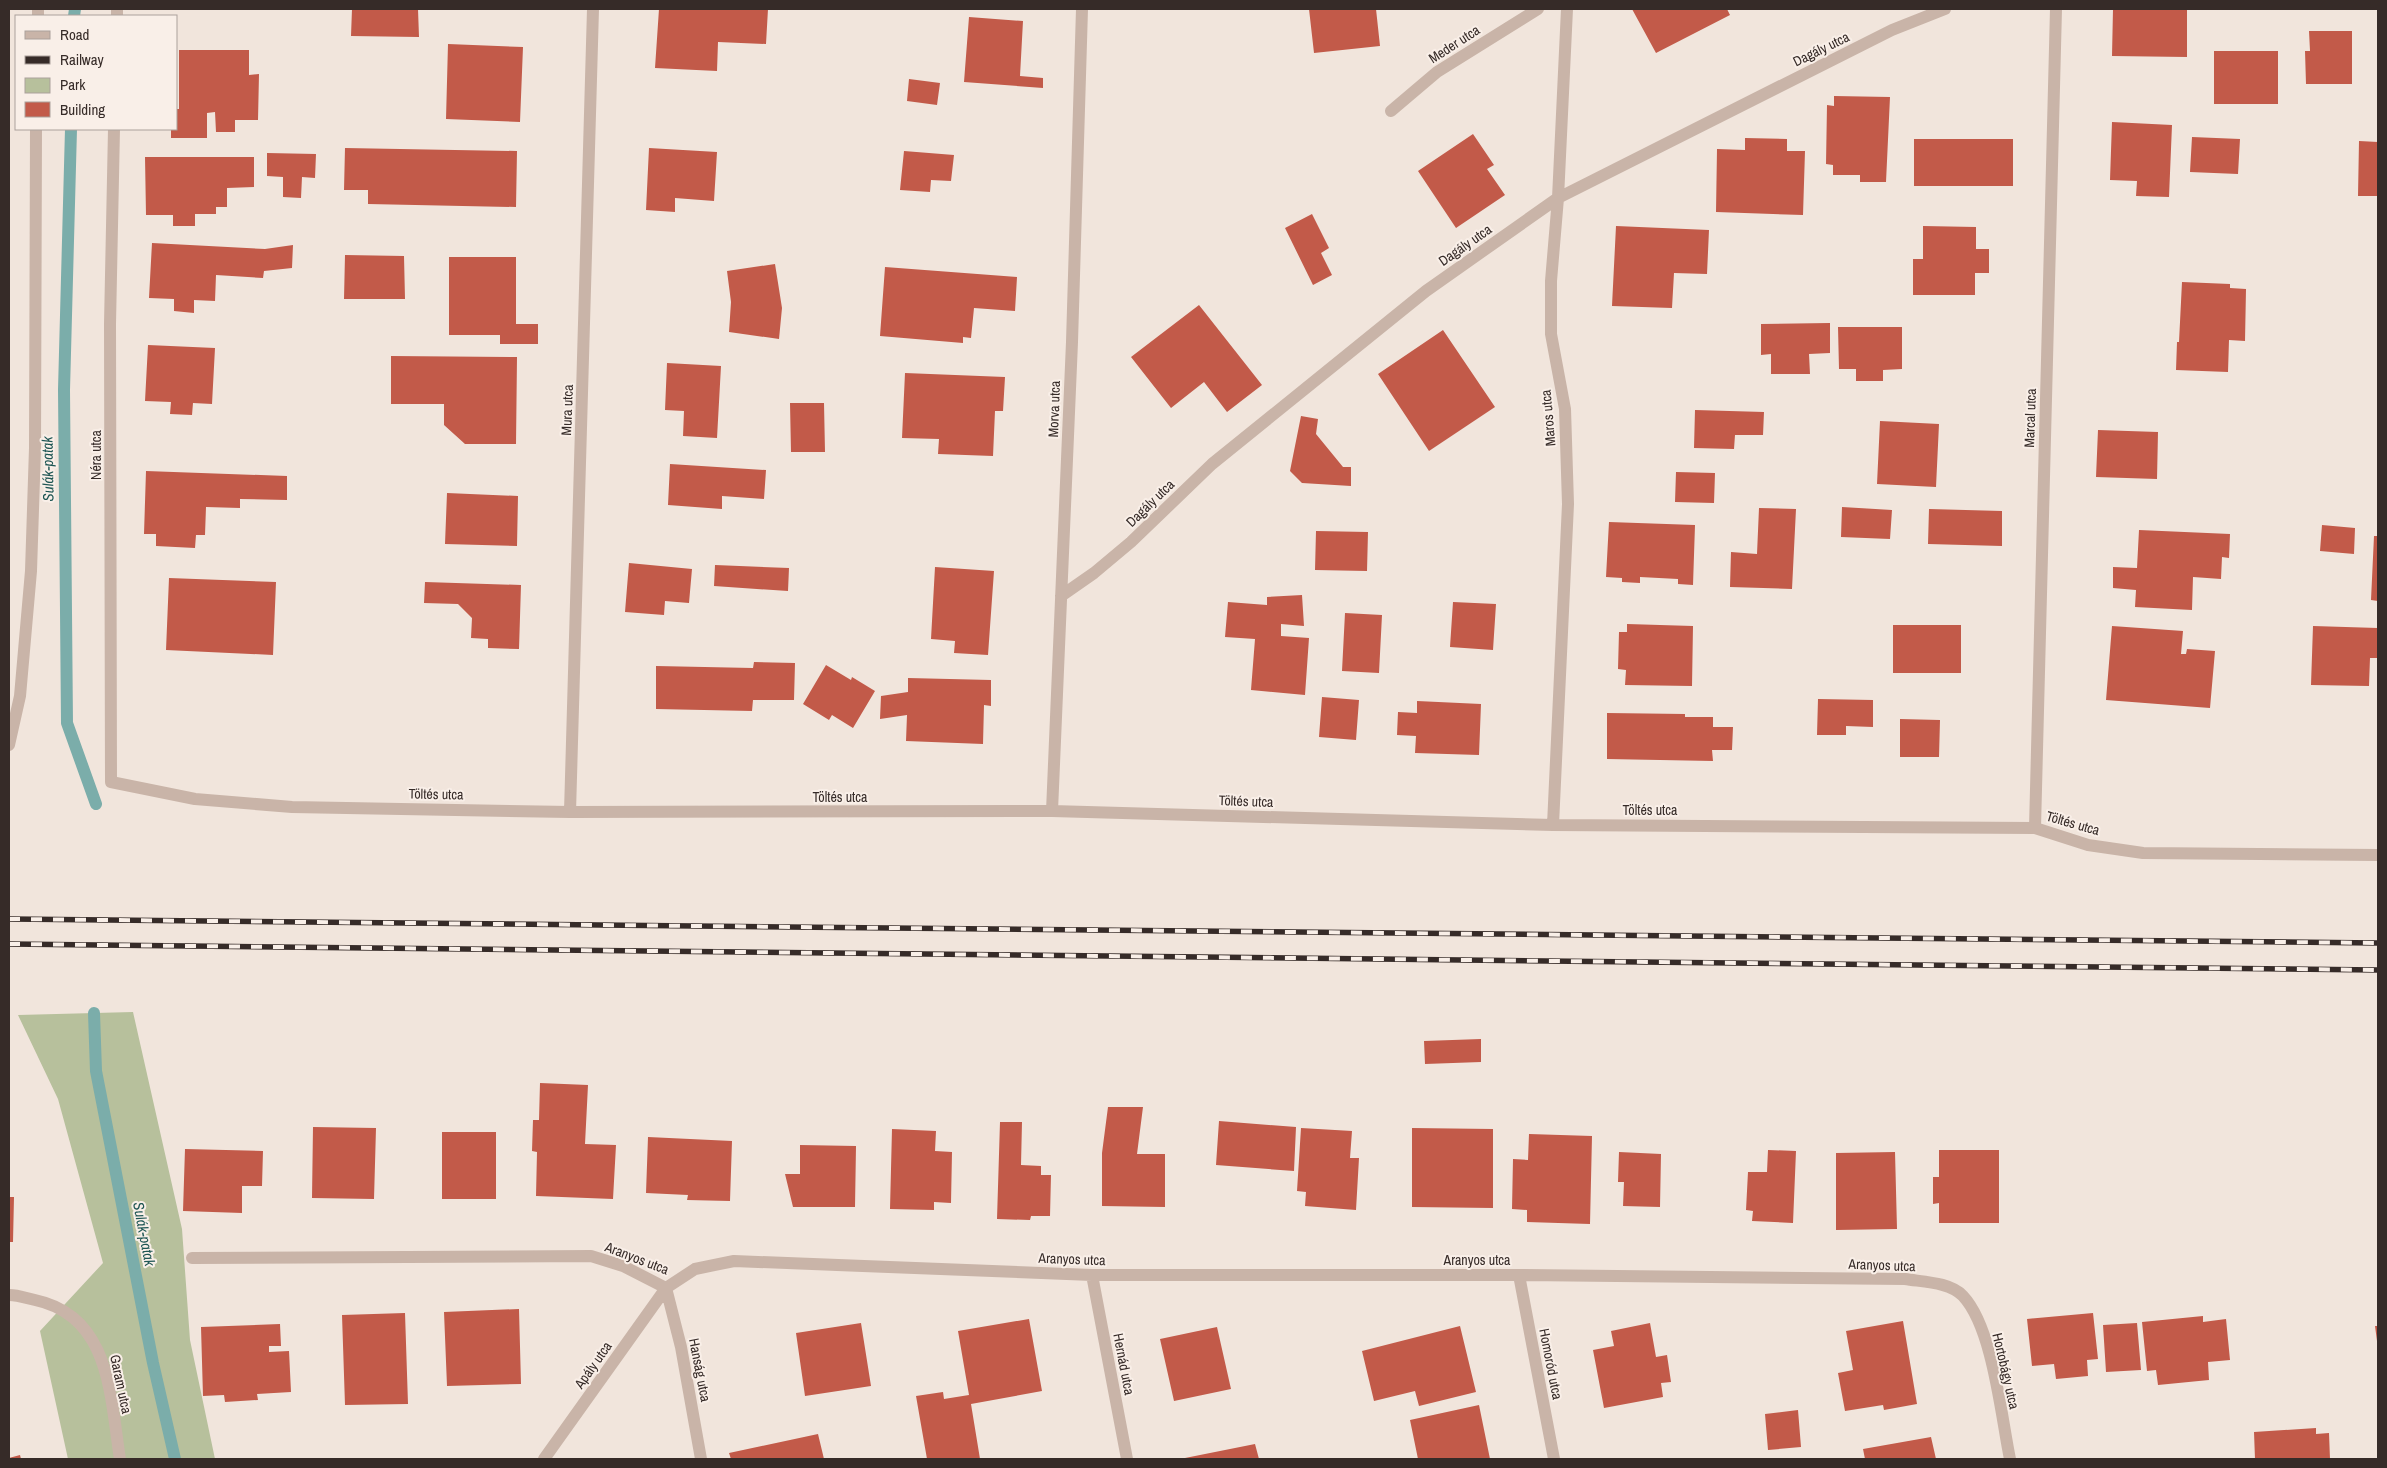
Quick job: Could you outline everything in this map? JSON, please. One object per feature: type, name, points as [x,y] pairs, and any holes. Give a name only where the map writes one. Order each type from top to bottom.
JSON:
[{"type":"street","name":"Mura utca","points":[[570,812],[593,9]]},
{"type":"street","name":"Morva utca","points":[[1052,811],[1072,342],[1082,9]]},
{"type":"street","name":"Meder utca","points":[[1391,111],[1437,72],[1538,9]]},
{"type":"street","name":"Maros utca","points":[[1553,825],[1568,504],[1565,409],[1551,334],[1551,281],[1558,198],[1567,9]]},
{"type":"street","name":"Dagály utca","points":[[1061,596],[1094,573],[1131,542],[1212,464],[1426,291],[1558,198],[1892,30],[1945,9]]},
{"type":"street","name":"Marcal utca","points":[[2034,828],[2056,9]]},
{"type":"street","points":[[9,745],[20,696],[30,571],[35,448],[36,130]]},
{"type":"street","name":"Néra utca","points":[[112,782],[110,324],[114,130]]},
{"type":"street","name":"Töltés utca","points":[[112,782],[195,799],[292,807],[570,812],[1052,811],[1553,825],[2034,828],[2088,845],[2143,853],[2378,855]]},
{"type":"street","name":"Aranyos utca","points":[[192,1258],[591,1256],[623,1266],[666,1288],[695,1270],[734,1261],[1092,1275],[1519,1275],[1905,1279],[1939,1284],[1962,1295]]},
{"type":"street","name":"Hernád utca","points":[[1092,1275],[1127,1459]]},
{"type":"street","name":"Homoród utca","points":[[1519,1275],[1554,1459]]},
{"type":"street","name":"Apály utca","points":[[544,1459],[666,1288]]},
{"type":"street","name":"Hanság utca","points":[[666,1288],[681,1348],[701,1459]]},
{"type":"street","name":"Hortobágy utca","points":[[1962,1295],[1976,1315],[1988,1348],[2010,1459]]},
{"type":"street","name":"Garam utca","points":[[9,1296],[53,1304],[79,1321],[96,1344],[107,1383],[120,1459]]},
{"type":"green space","points":[[133,1012],[182,1229],[190,1340],[215,1459],[68,1459],[40,1331],[103,1263],[58,1099],[18,1015]]},
{"type":"building","points":[[352,9],[418,9],[419,37],[351,36]]},
{"type":"building","points":[[659,9],[768,9],[766,44],[718,42],[717,71],[655,68]]},
{"type":"building","points":[[1309,9],[1376,9],[1380,46],[1314,53]]},
{"type":"building","points":[[1632,9],[1727,9],[1730,15],[1656,53]]},
{"type":"building","points":[[2113,9],[2187,9],[2187,57],[2112,56]]},
{"type":"building","points":[[969,17],[1023,21],[1020,76],[1043,78],[1043,88],[964,82]]},
{"type":"building","points":[[2309,31],[2352,31],[2352,84],[2306,84],[2305,51],[2310,51]]},
{"type":"building","points":[[448,44],[523,47],[520,122],[446,119]]},
{"type":"building","points":[[179,50],[249,50],[249,75],[259,74],[258,120],[235,120],[235,132],[216,132],[215,112],[207,113],[207,138],[171,138],[171,130],[178,130]]},
{"type":"building","points":[[2214,51],[2278,51],[2278,104],[2214,104]]},
{"type":"building","points":[[909,79],[940,83],[937,105],[907,101]]},
{"type":"building","points":[[1834,96],[1890,97],[1886,182],[1860,182],[1860,175],[1833,175],[1833,165],[1826,164],[1827,105],[1834,106]]},
{"type":"building","points":[[2112,122],[2172,125],[2169,197],[2136,196],[2137,181],[2110,180]]},
{"type":"building","points":[[1473,134],[1494,165],[1487,169],[1505,195],[1456,228],[1418,171]]},
{"type":"building","points":[[2192,137],[2240,139],[2238,174],[2190,172]]},
{"type":"building","points":[[1745,138],[1787,139],[1787,151],[1805,151],[1803,215],[1716,212],[1717,149],[1745,150]]},
{"type":"building","points":[[1914,139],[2013,139],[2013,186],[1914,186]]},
{"type":"building","points":[[2359,141],[2378,142],[2378,196],[2358,196]]},
{"type":"building","points":[[345,148],[517,151],[516,207],[368,204],[368,190],[344,190]]},
{"type":"building","points":[[649,148],[717,152],[714,201],[675,198],[675,212],[646,210]]},
{"type":"building","points":[[904,151],[954,155],[951,181],[931,180],[930,192],[900,190]]},
{"type":"building","points":[[267,153],[316,154],[315,178],[302,177],[301,198],[283,197],[283,177],[267,176]]},
{"type":"building","points":[[145,157],[254,157],[254,187],[227,188],[227,207],[216,207],[216,214],[195,214],[195,226],[173,226],[173,215],[146,215]]},
{"type":"building","points":[[1312,214],[1329,248],[1321,253],[1332,275],[1313,285],[1285,228]]},
{"type":"building","points":[[1616,226],[1709,230],[1707,274],[1674,273],[1672,308],[1612,306]]},
{"type":"building","points":[[1923,226],[1976,227],[1976,249],[1989,249],[1989,273],[1975,273],[1975,295],[1913,295],[1913,259],[1923,259]]},
{"type":"building","points":[[152,243],[265,249],[293,245],[292,268],[264,271],[263,278],[216,275],[215,301],[194,300],[194,313],[174,311],[174,299],[149,298]]},
{"type":"building","points":[[345,255],[404,256],[405,299],[344,299]]},
{"type":"building","points":[[449,257],[516,257],[516,324],[538,324],[538,344],[500,344],[500,335],[449,335]]},
{"type":"building","points":[[775,264],[782,308],[779,339],[729,332],[731,302],[727,271]]},
{"type":"building","points":[[885,267],[1017,277],[1015,311],[974,308],[971,338],[963,337],[963,343],[880,336]]},
{"type":"building","points":[[2182,282],[2230,284],[2230,288],[2246,289],[2245,341],[2229,340],[2228,372],[2176,370]]},
{"type":"building","points":[[1199,305],[1262,385],[1227,412],[1204,382],[1171,408],[1131,357]]},
{"type":"building","points":[[1830,323],[1830,353],[1809,354],[1810,374],[1771,374],[1771,354],[1761,355],[1761,324]]},
{"type":"building","points":[[1838,327],[1902,327],[1902,369],[1883,370],[1883,381],[1856,381],[1856,369],[1839,369]]},
{"type":"building","points":[[1443,330],[1495,407],[1429,451],[1378,374]]},
{"type":"building","points":[[148,345],[215,348],[212,404],[193,403],[192,415],[170,414],[171,402],[145,401]]},
{"type":"building","points":[[391,356],[517,357],[516,444],[465,444],[444,425],[444,404],[391,404]]},
{"type":"building","points":[[667,363],[721,366],[717,438],[683,436],[684,411],[665,410]]},
{"type":"building","points":[[905,373],[1005,377],[1003,411],[995,411],[993,456],[938,454],[939,439],[902,438]]},
{"type":"building","points":[[790,403],[824,403],[825,452],[791,452]]},
{"type":"building","points":[[1695,410],[1764,412],[1763,435],[1735,435],[1734,449],[1694,448]]},
{"type":"building","points":[[1301,416],[1318,419],[1316,434],[1343,467],[1351,467],[1351,486],[1302,483],[1290,471]]},
{"type":"building","points":[[1880,421],[1939,424],[1936,487],[1877,484]]},
{"type":"building","points":[[2098,430],[2158,432],[2157,479],[2096,477]]},
{"type":"building","points":[[670,464],[766,470],[764,499],[722,496],[722,509],[668,505]]},
{"type":"building","points":[[146,471],[287,476],[287,500],[240,499],[240,508],[206,507],[205,535],[196,535],[195,548],[156,546],[156,534],[144,534]]},
{"type":"building","points":[[1676,472],[1715,473],[1714,503],[1675,502]]},
{"type":"building","points":[[447,493],[518,496],[517,546],[445,544]]},
{"type":"building","points":[[1842,507],[1892,510],[1890,539],[1841,537]]},
{"type":"building","points":[[1759,508],[1796,509],[1792,589],[1730,587],[1731,552],[1757,554]]},
{"type":"building","points":[[1929,509],[2002,511],[2002,546],[1928,544]]},
{"type":"building","points":[[1609,522],[1695,525],[1693,585],[1678,584],[1678,579],[1640,577],[1640,583],[1622,582],[1622,578],[1606,577]]},
{"type":"building","points":[[2322,525],[2355,528],[2354,554],[2320,551]]},
{"type":"building","points":[[2139,530],[2230,534],[2229,558],[2222,557],[2221,579],[2193,577],[2192,610],[2135,607],[2136,590],[2113,588],[2113,567],[2137,568]]},
{"type":"building","points":[[1316,531],[1368,532],[1367,571],[1315,570]]},
{"type":"building","points":[[2374,536],[2378,536],[2378,601],[2371,600]]},
{"type":"building","points":[[629,563],[692,569],[689,603],[665,601],[664,615],[625,612]]},
{"type":"building","points":[[715,565],[789,568],[788,591],[714,586]]},
{"type":"building","points":[[935,567],[994,571],[988,655],[954,653],[955,641],[931,639]]},
{"type":"building","points":[[169,578],[276,582],[273,655],[166,650]]},
{"type":"building","points":[[425,582],[521,585],[519,649],[488,648],[488,639],[471,638],[472,618],[458,604],[424,603]]},
{"type":"building","points":[[1302,595],[1304,626],[1281,624],[1281,636],[1309,638],[1305,695],[1251,690],[1255,639],[1225,637],[1228,602],[1267,605],[1267,597]]},
{"type":"building","points":[[1453,602],[1496,604],[1493,650],[1450,647]]},
{"type":"building","points":[[1345,613],[1382,615],[1379,673],[1342,671]]},
{"type":"building","points":[[1627,624],[1693,626],[1692,686],[1625,685],[1626,670],[1618,669],[1619,632],[1627,632]]},
{"type":"building","points":[[1893,625],[1961,625],[1961,673],[1893,673]]},
{"type":"building","points":[[2112,626],[2183,631],[2181,654],[2186,654],[2187,649],[2215,651],[2210,708],[2106,700]]},
{"type":"building","points":[[2313,626],[2378,628],[2378,658],[2370,658],[2369,686],[2311,685]]},
{"type":"building","points":[[754,662],[795,663],[794,700],[753,700],[752,711],[656,709],[656,666],[753,668]]},
{"type":"building","points":[[826,665],[851,680],[852,677],[875,691],[853,728],[832,715],[829,720],[803,704]]},
{"type":"building","points":[[908,678],[991,680],[991,706],[984,705],[983,744],[906,741],[907,715],[880,719],[881,696],[908,692]]},
{"type":"building","points":[[1322,697],[1359,700],[1356,740],[1319,737]]},
{"type":"building","points":[[1818,699],[1873,700],[1873,727],[1846,726],[1846,735],[1817,735]]},
{"type":"building","points":[[1417,701],[1481,704],[1479,755],[1415,753],[1416,736],[1397,735],[1398,712],[1417,713]]},
{"type":"building","points":[[1607,713],[1685,714],[1685,717],[1713,717],[1713,727],[1733,727],[1732,750],[1712,750],[1713,761],[1607,759]]},
{"type":"building","points":[[1900,719],[1940,720],[1939,757],[1900,757]]},
{"type":"building","points":[[1481,1039],[1481,1062],[1425,1064],[1424,1041]]},
{"type":"building","points":[[540,1083],[588,1085],[585,1144],[616,1145],[613,1199],[536,1196],[537,1152],[532,1151],[533,1120],[539,1120]]},
{"type":"building","points":[[1108,1107],[1143,1107],[1137,1154],[1165,1154],[1165,1207],[1102,1206],[1102,1153]]},
{"type":"building","points":[[1219,1121],[1296,1127],[1294,1171],[1216,1165]]},
{"type":"building","points":[[1000,1122],[1022,1122],[1021,1165],[1041,1166],[1041,1175],[1051,1175],[1050,1216],[1031,1216],[1030,1220],[997,1219]]},
{"type":"building","points":[[313,1127],[376,1128],[374,1199],[312,1198]]},
{"type":"building","points":[[1301,1128],[1352,1131],[1350,1158],[1359,1158],[1356,1210],[1305,1206],[1306,1192],[1297,1191]]},
{"type":"building","points":[[1412,1128],[1493,1129],[1493,1208],[1412,1207]]},
{"type":"building","points":[[892,1129],[936,1131],[935,1151],[952,1152],[951,1203],[934,1202],[934,1210],[890,1209]]},
{"type":"building","points":[[442,1132],[496,1132],[496,1199],[442,1199]]},
{"type":"building","points":[[1529,1134],[1592,1136],[1590,1224],[1527,1222],[1527,1210],[1512,1209],[1513,1159],[1528,1160]]},
{"type":"building","points":[[648,1137],[732,1141],[730,1201],[687,1200],[688,1195],[646,1193]]},
{"type":"building","points":[[800,1145],[856,1146],[855,1207],[793,1207],[785,1174],[800,1174]]},
{"type":"building","points":[[185,1149],[263,1151],[262,1186],[242,1186],[242,1213],[183,1211]]},
{"type":"building","points":[[1768,1150],[1796,1151],[1793,1223],[1752,1221],[1753,1211],[1746,1210],[1748,1172],[1767,1172]]},
{"type":"building","points":[[1939,1150],[1999,1150],[1999,1223],[1939,1223],[1939,1203],[1933,1204],[1933,1177],[1939,1177]]},
{"type":"building","points":[[1619,1152],[1661,1154],[1660,1207],[1623,1206],[1624,1182],[1618,1182]]},
{"type":"building","points":[[1895,1152],[1897,1229],[1836,1230],[1836,1153]]},
{"type":"building","points":[[9,1197],[14,1197],[13,1242],[9,1242]]},
{"type":"building","points":[[519,1309],[521,1384],[447,1386],[444,1312]]},
{"type":"building","points":[[405,1313],[408,1404],[345,1405],[342,1315]]},
{"type":"building","points":[[2093,1313],[2098,1359],[2087,1360],[2088,1376],[2056,1379],[2054,1364],[2032,1366],[2027,1319]]},
{"type":"building","points":[[2203,1316],[2203,1322],[2226,1319],[2230,1360],[2208,1362],[2209,1380],[2158,1385],[2156,1370],[2147,1371],[2142,1322]]},
{"type":"building","points":[[1029,1319],[1042,1391],[971,1404],[980,1459],[927,1459],[916,1396],[943,1392],[944,1399],[969,1395],[958,1331]]},
{"type":"building","points":[[1903,1321],[1917,1404],[1884,1410],[1883,1405],[1845,1411],[1838,1373],[1853,1370],[1846,1331]]},
{"type":"building","points":[[861,1323],[871,1386],[805,1396],[796,1333]]},
{"type":"building","points":[[1650,1323],[1656,1357],[1667,1355],[1671,1382],[1661,1383],[1663,1397],[1604,1408],[1593,1350],[1614,1346],[1611,1331]]},
{"type":"building","points":[[2137,1323],[2141,1370],[2106,1372],[2103,1325]]},
{"type":"building","points":[[280,1324],[281,1346],[269,1346],[269,1352],[289,1351],[291,1392],[257,1394],[258,1400],[225,1402],[224,1395],[203,1396],[201,1327]]},
{"type":"building","points":[[1460,1326],[1476,1392],[1419,1406],[1415,1391],[1374,1401],[1362,1351]]},
{"type":"building","points":[[2375,1326],[2378,1326],[2378,1341],[2377,1341]]},
{"type":"building","points":[[1217,1327],[1231,1389],[1174,1401],[1160,1339]]},
{"type":"building","points":[[1479,1405],[1490,1459],[1418,1459],[1410,1420]]},
{"type":"building","points":[[1798,1410],[1801,1447],[1768,1450],[1765,1414]]},
{"type":"building","points":[[2316,1428],[2316,1434],[2329,1433],[2330,1459],[2255,1459],[2254,1432]]},
{"type":"building","points":[[818,1434],[824,1459],[731,1459],[729,1453]]},
{"type":"building","points":[[1931,1437],[1936,1459],[1865,1459],[1863,1449]]},
{"type":"building","points":[[1255,1444],[1259,1459],[1185,1459],[1185,1458]]},
{"type":"building","points":[[20,1455],[21,1459],[9,1459],[9,1458]]},
{"type":"waterway","name":"Sulák-patak","points":[[74,15],[75,9]]},
{"type":"waterway","name":"Sulák-patak","points":[[71,130],[64,390],[67,723],[96,804]]},
{"type":"waterway","name":"Sulák-patak","points":[[94,1013],[96,1071],[153,1363],[175,1459]]},
{"type":"railway","points":[[9,919],[2378,943]]},
{"type":"railway","points":[[9,944],[2378,970]]}]
